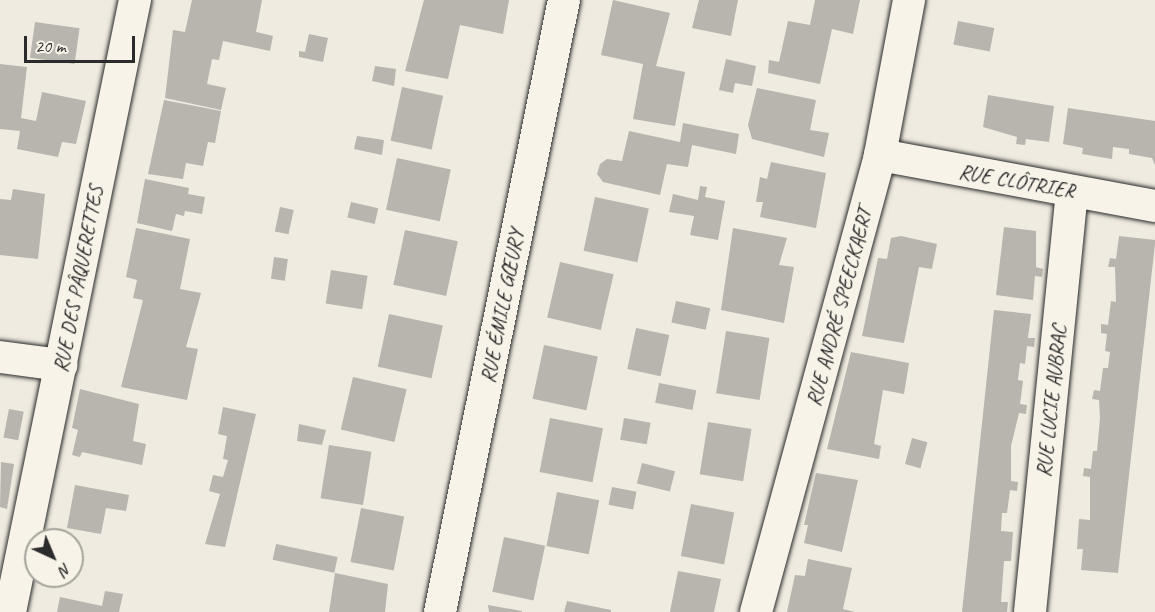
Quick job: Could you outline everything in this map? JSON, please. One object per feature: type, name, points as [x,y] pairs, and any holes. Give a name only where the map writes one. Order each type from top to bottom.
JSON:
[{"type":"street","name":"RUE DES PÂQUERETTES","points":[[10,612],[135,0]]},
{"type":"street","name":"RUE ÉMILE GŒURY","points":[[440,612],[564,0]]},
{"type":"street","name":"RUE ANDRÉ SPEECKAERT","points":[[756,612],[880,155],[909,0]]},
{"type":"street","name":"RUE CLÔTRIER","points":[[880,155],[1155,206]]},
{"type":"street","name":"RUE LUCIE AUBRAC","points":[[1030,612],[1072,190]]},
{"type":"street","points":[[0,357],[61,365]]},
{"type":"building","points":[[192,0],[262,0],[256,32],[273,36],[270,51],[223,41],[219,60],[212,59],[207,84],[226,88],[221,110],[165,98],[173,30],[185,32]]},
{"type":"building","points":[[424,0],[509,0],[503,34],[460,25],[448,79],[405,71]]},
{"type":"building","points":[[613,0],[670,13],[656,66],[685,72],[675,126],[633,119],[643,64],[601,55]]},
{"type":"building","points":[[699,0],[738,0],[731,36],[692,28]]},
{"type":"building","points":[[815,0],[860,0],[853,34],[832,29],[820,84],[768,73],[769,60],[779,62],[788,21],[810,25]]},
{"type":"building","points":[[958,21],[994,28],[990,52],[953,45]]},
{"type":"building","points":[[35,22],[80,28],[75,64],[30,58]]},
{"type":"building","points":[[309,34],[328,38],[323,62],[299,57],[299,51],[305,52]]},
{"type":"building","points":[[726,59],[756,66],[752,86],[735,83],[733,93],[719,90]]},
{"type":"building","points":[[0,64],[27,67],[21,118],[36,121],[42,92],[86,101],[76,144],[62,142],[58,157],[17,149],[20,131],[0,129]]},
{"type":"building","points":[[375,66],[396,69],[394,86],[372,81]]},
{"type":"building","points":[[402,87],[443,96],[432,150],[391,141]]},
{"type":"building","points":[[757,88],[816,100],[810,130],[829,133],[824,157],[752,139],[748,125]]},
{"type":"building","points":[[988,95],[1054,106],[1049,142],[1026,139],[1025,145],[1016,144],[1017,137],[983,127]]},
{"type":"building","points":[[164,100],[221,111],[215,143],[208,142],[203,166],[186,163],[183,179],[148,174]]},
{"type":"building","points":[[1068,108],[1155,121],[1155,165],[1152,158],[1129,154],[1129,149],[1113,147],[1112,159],[1082,154],[1083,148],[1063,144]]},
{"type":"building","points":[[683,123],[739,134],[736,154],[692,145],[688,167],[667,164],[660,195],[603,182],[597,174],[600,164],[607,159],[622,161],[629,131],[680,142]]},
{"type":"building","points":[[357,136],[384,140],[382,155],[354,149]]},
{"type":"building","points":[[397,158],[451,169],[440,221],[386,210]]},
{"type":"building","points":[[771,162],[826,173],[816,228],[760,217],[763,202],[756,202],[760,177],[767,179]]},
{"type":"building","points":[[145,179],[189,188],[188,194],[205,197],[202,214],[185,211],[184,216],[176,214],[172,231],[137,223]]},
{"type":"building","points":[[700,186],[707,187],[705,197],[725,201],[718,240],[690,235],[694,216],[669,212],[673,194],[698,200]]},
{"type":"building","points":[[13,189],[45,194],[38,259],[0,255],[0,199],[11,200]]},
{"type":"building","points":[[595,197],[649,208],[637,262],[584,251]]},
{"type":"building","points":[[351,202],[378,208],[375,224],[347,218]]},
{"type":"building","points":[[280,207],[294,210],[288,234],[275,231]]},
{"type":"building","points":[[1004,227],[1036,231],[1036,267],[1043,269],[1042,277],[1035,276],[1033,300],[996,295]]},
{"type":"building","points":[[136,228],[190,239],[180,289],[201,293],[186,347],[198,349],[187,400],[121,387],[143,300],[133,298],[137,280],[126,277]]},
{"type":"building","points":[[733,228],[787,238],[779,265],[794,267],[784,323],[721,310]]},
{"type":"building","points":[[405,230],[458,241],[446,296],[393,285]]},
{"type":"building","points":[[901,236],[937,244],[932,269],[919,267],[904,343],[862,336],[878,258],[887,259],[891,238]]},
{"type":"building","points":[[1119,236],[1155,240],[1155,244],[1118,573],[1081,570],[1083,549],[1077,549],[1079,519],[1090,520],[1090,477],[1083,476],[1084,468],[1091,469],[1093,451],[1097,451],[1099,400],[1092,399],[1094,390],[1100,391],[1103,368],[1108,368],[1110,352],[1105,351],[1107,334],[1101,333],[1101,324],[1108,325],[1111,301],[1116,302],[1115,267],[1108,267],[1110,258],[1116,259]]},
{"type":"building","points":[[274,257],[288,259],[285,281],[271,279]]},
{"type":"building","points":[[560,262],[614,274],[601,330],[547,318]]},
{"type":"building","points":[[331,270],[368,276],[362,309],[326,304]]},
{"type":"building","points":[[676,301],[710,308],[706,330],[671,323]]},
{"type":"building","points":[[994,310],[1031,314],[1028,338],[1035,338],[1034,347],[1027,346],[1025,364],[1020,363],[1018,380],[1023,381],[1020,404],[1027,405],[1026,414],[1019,413],[1011,446],[1011,481],[1018,482],[1017,491],[1010,490],[1007,513],[1002,513],[1001,531],[1013,532],[1011,561],[1004,561],[1001,602],[1008,602],[1007,612],[962,612]]},
{"type":"building","points":[[389,314],[443,325],[432,378],[378,367]]},
{"type":"building","points":[[636,328],[669,335],[661,376],[627,369]]},
{"type":"building","points":[[726,331],[769,338],[760,400],[716,393]]},
{"type":"building","points":[[544,345],[598,356],[586,410],[533,399]]},
{"type":"building","points":[[851,352],[909,363],[904,394],[883,390],[874,444],[881,446],[879,459],[827,449]]},
{"type":"building","points":[[353,377],[407,389],[394,442],[341,430]]},
{"type":"building","points":[[659,383],[696,390],[692,410],[655,403]]},
{"type":"building","points":[[80,389],[139,404],[133,441],[146,444],[142,465],[82,452],[80,457],[72,455],[78,430],[72,428]]},
{"type":"building","points":[[223,407],[256,414],[225,547],[205,544],[220,494],[209,491],[213,475],[223,477],[228,460],[223,459],[227,436],[218,434]]},
{"type":"building","points":[[9,409],[24,412],[18,440],[3,437]]},
{"type":"building","points":[[550,418],[603,428],[593,482],[540,472]]},
{"type":"building","points":[[624,418],[651,423],[647,444],[620,440]]},
{"type":"building","points":[[708,422],[751,429],[743,481],[700,474]]},
{"type":"building","points":[[299,424],[326,430],[322,445],[297,441]]},
{"type":"building","points":[[912,438],[927,442],[920,468],[905,464]]},
{"type":"building","points":[[329,445],[371,452],[363,505],[321,498]]},
{"type":"building","points":[[1,462],[14,464],[7,509],[0,507]]},
{"type":"building","points":[[642,463],[675,471],[670,492],[637,483]]},
{"type":"building","points":[[816,473],[858,480],[842,552],[804,543],[808,525],[804,525]]},
{"type":"building","points":[[75,485],[129,495],[126,511],[106,508],[101,534],[84,531],[84,528],[67,528]]},
{"type":"building","points":[[612,487],[637,492],[633,509],[609,505]]},
{"type":"building","points":[[557,492],[599,500],[589,554],[547,546]]},
{"type":"building","points":[[691,504],[734,512],[724,564],[681,556]]},
{"type":"building","points":[[361,508],[404,516],[394,570],[351,562]]},
{"type":"building","points":[[504,537],[545,546],[533,601],[492,592]]},
{"type":"building","points":[[276,544],[338,557],[334,573],[273,560]]},
{"type":"building","points":[[808,559],[852,568],[843,609],[855,612],[787,612],[795,575],[805,576]]},
{"type":"building","points":[[678,571],[721,579],[714,612],[670,612]]},
{"type":"building","points":[[335,573],[388,584],[385,612],[329,612]]},
{"type":"building","points":[[105,591],[123,594],[119,612],[57,612],[60,597],[102,606]]},
{"type":"building","points":[[567,601],[611,610],[611,612],[564,612]]},
{"type":"building","points":[[488,605],[522,611],[522,612],[489,612]]}]
